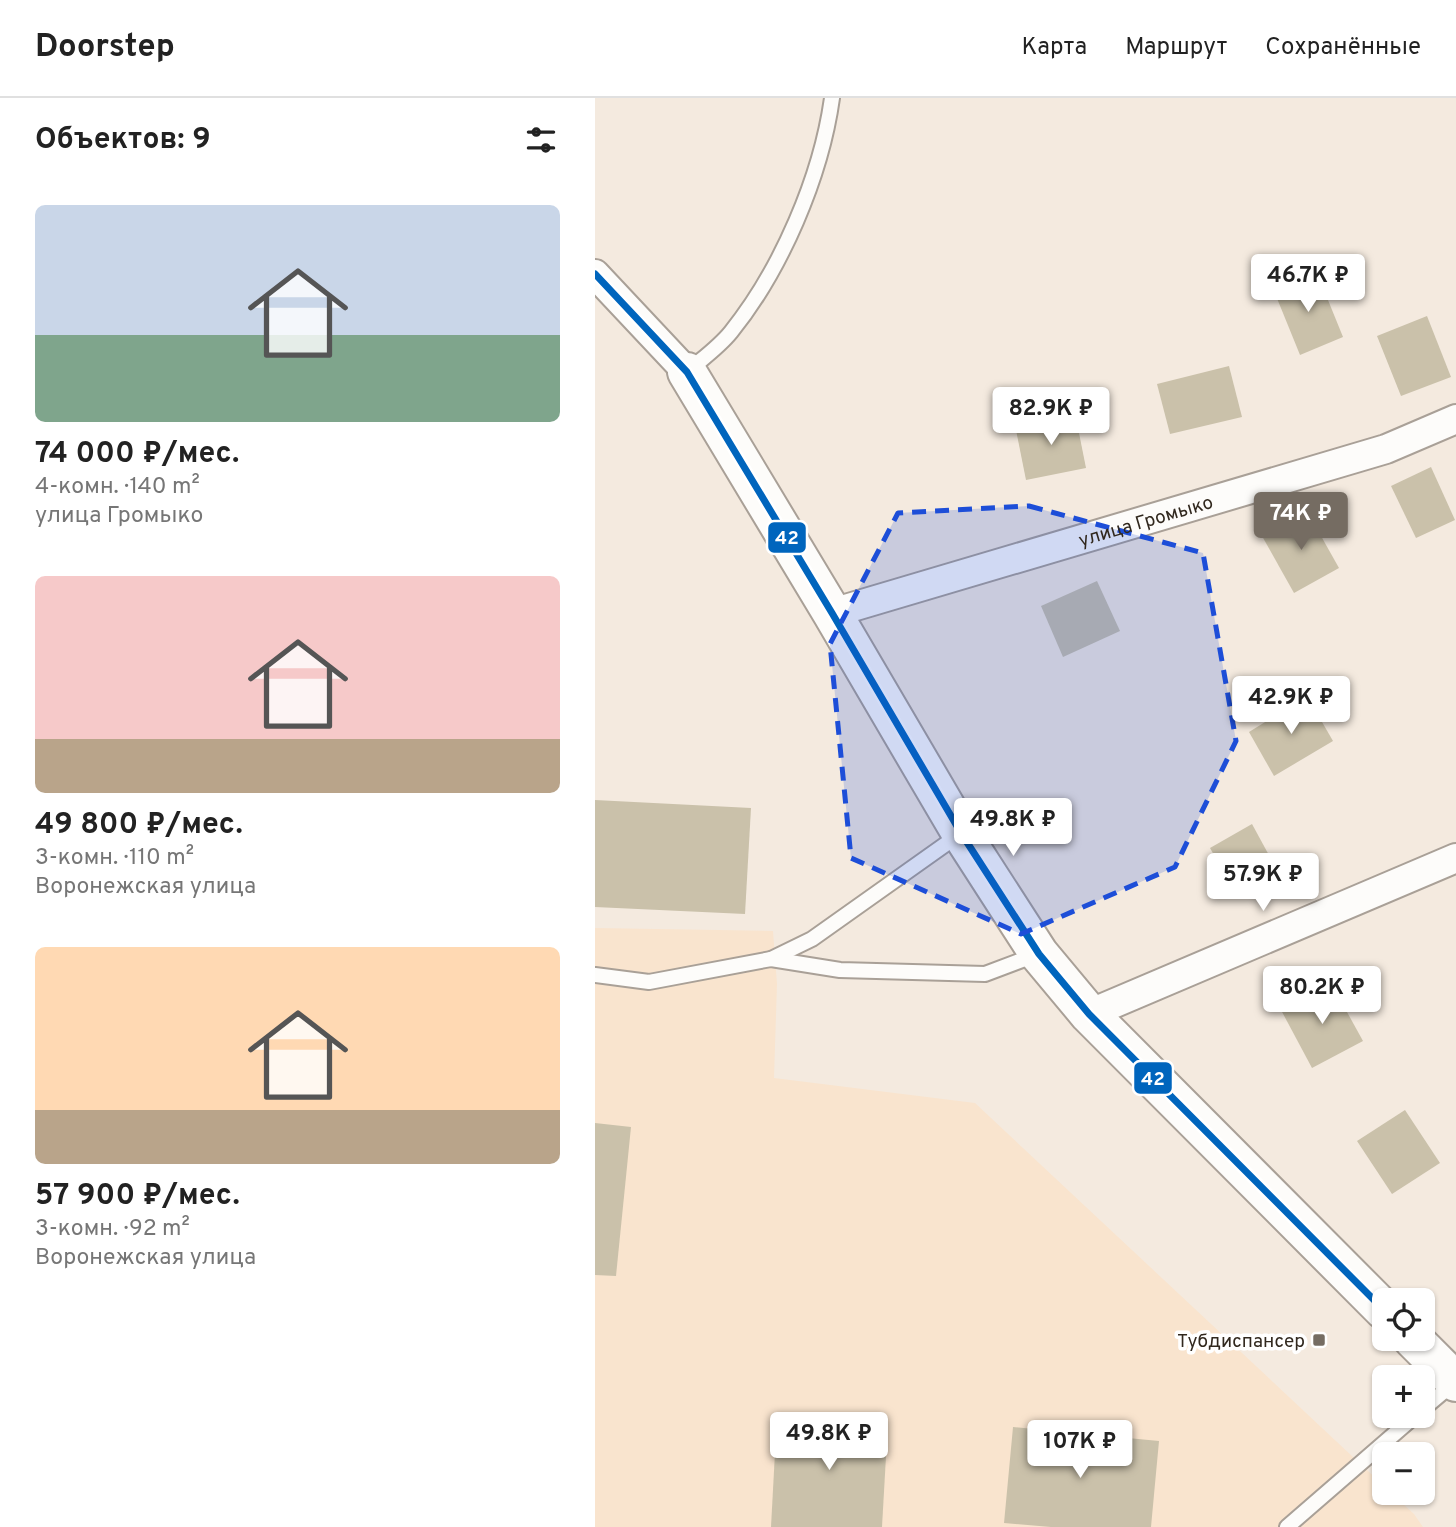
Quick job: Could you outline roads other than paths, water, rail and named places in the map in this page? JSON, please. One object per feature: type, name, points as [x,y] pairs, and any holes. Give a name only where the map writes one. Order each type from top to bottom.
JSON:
[{"type":"street","points":[[595,274],[687,372],[961,833],[1039,954],[1089,1014],[1372,1298]]},
{"type":"street","name":"улица Громыко","points":[[832,613],[1386,449],[1456,419]]},
{"type":"street","points":[[1089,1014],[1456,858]]},
{"type":"street","points":[[1425,1351],[1456,1381]]},
{"type":"lane","points":[[687,372],[729,334],[756,298],[790,232],[827,133],[832,98]]},
{"type":"lane","points":[[595,975],[649,982],[771,959],[812,939],[961,833]]},
{"type":"lane","points":[[771,959],[840,970],[985,974],[1039,954]]},
{"type":"lane","points":[[1435,1399],[1456,1381]]},
{"type":"lane","points":[[1287,1527],[1401,1428]]},
{"type":"place","name":"Тубдиспансер","points":[[1319,1340]]}]
